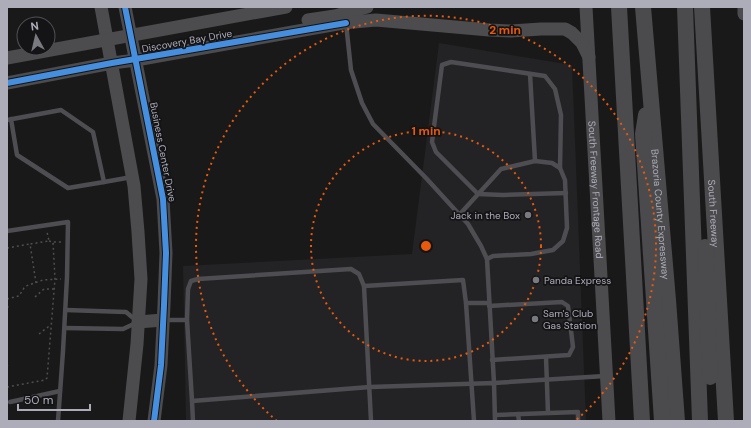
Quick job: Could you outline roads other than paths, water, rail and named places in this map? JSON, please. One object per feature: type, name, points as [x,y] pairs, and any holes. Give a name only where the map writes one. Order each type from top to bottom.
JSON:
[{"type":"highway","points":[[619,7],[642,421]]},
{"type":"highway","name":"Brazoria County Expressway","points":[[643,7],[677,421]]},
{"type":"highway","points":[[685,7],[700,421]]},
{"type":"highway","name":"South Freeway","points":[[702,7],[726,421]]},
{"type":"highway","points":[[688,80],[697,118],[705,242],[711,421]]},
{"type":"highway","points":[[650,87],[642,134],[662,421]]},
{"type":"street","points":[[102,7],[134,186],[141,279],[137,344],[128,421]]},
{"type":"street","name":"Business Center Drive","points":[[126,7],[163,200],[166,253],[161,365],[154,421]]},
{"type":"street","name":"Discovery Bay Drive","points":[[7,58],[286,7]]},
{"type":"street","points":[[173,53],[230,34],[335,16],[367,7]]},
{"type":"street","name":"South Freeway Frontage Road","points":[[586,7],[609,421]]},
{"type":"street","points":[[744,7],[744,14]]},
{"type":"street","name":"Discovery Bay Drive","points":[[7,83],[112,63],[346,23],[376,20],[489,30],[511,31],[565,29],[572,32],[582,43],[589,57]]},
{"type":"street","points":[[138,322],[163,320]]},
{"type":"lane","points":[[346,23],[351,70],[362,103],[373,124],[460,214],[468,224],[487,259],[495,421]]},
{"type":"lane","points":[[487,259],[493,256],[531,254],[553,250],[564,241],[567,228],[566,193],[565,180],[560,168],[561,114],[555,89],[545,76],[451,62],[442,65],[432,142],[436,152],[478,194],[503,195],[566,193]]},
{"type":"lane","points":[[530,74],[535,161]]},
{"type":"lane","points":[[104,182],[93,132],[61,110],[9,119],[17,155],[68,188],[104,182],[132,177]]},
{"type":"lane","points":[[460,214],[500,169],[535,161],[552,162],[560,168]]},
{"type":"lane","points":[[7,231],[68,222],[66,310],[58,421]]},
{"type":"lane","points":[[193,421],[187,320],[188,289],[191,281],[198,278],[351,269],[359,274],[364,286],[371,421]]},
{"type":"lane","points":[[364,286],[463,280],[474,421]]},
{"type":"lane","points":[[466,304],[489,305],[562,302],[568,306],[573,348],[569,355],[492,360]]},
{"type":"lane","points":[[65,328],[124,329],[138,322],[126,312],[66,310]]},
{"type":"lane","points":[[163,320],[187,320]]},
{"type":"lane","points":[[546,356],[548,413]]},
{"type":"lane","points":[[192,401],[370,387],[494,383],[606,376]]},
{"type":"lane","points":[[10,402],[60,392]]},
{"type":"lane","points":[[495,415],[578,412],[578,421]]},
{"type":"lane","points":[[518,414],[519,421]]},
{"type":"place","name":"Jack in the Box","points":[[528,215]]},
{"type":"place","name":"Panda Express","points":[[536,280]]},
{"type":"place","name":"Sam's Club Gas Station","points":[[535,319]]}]
